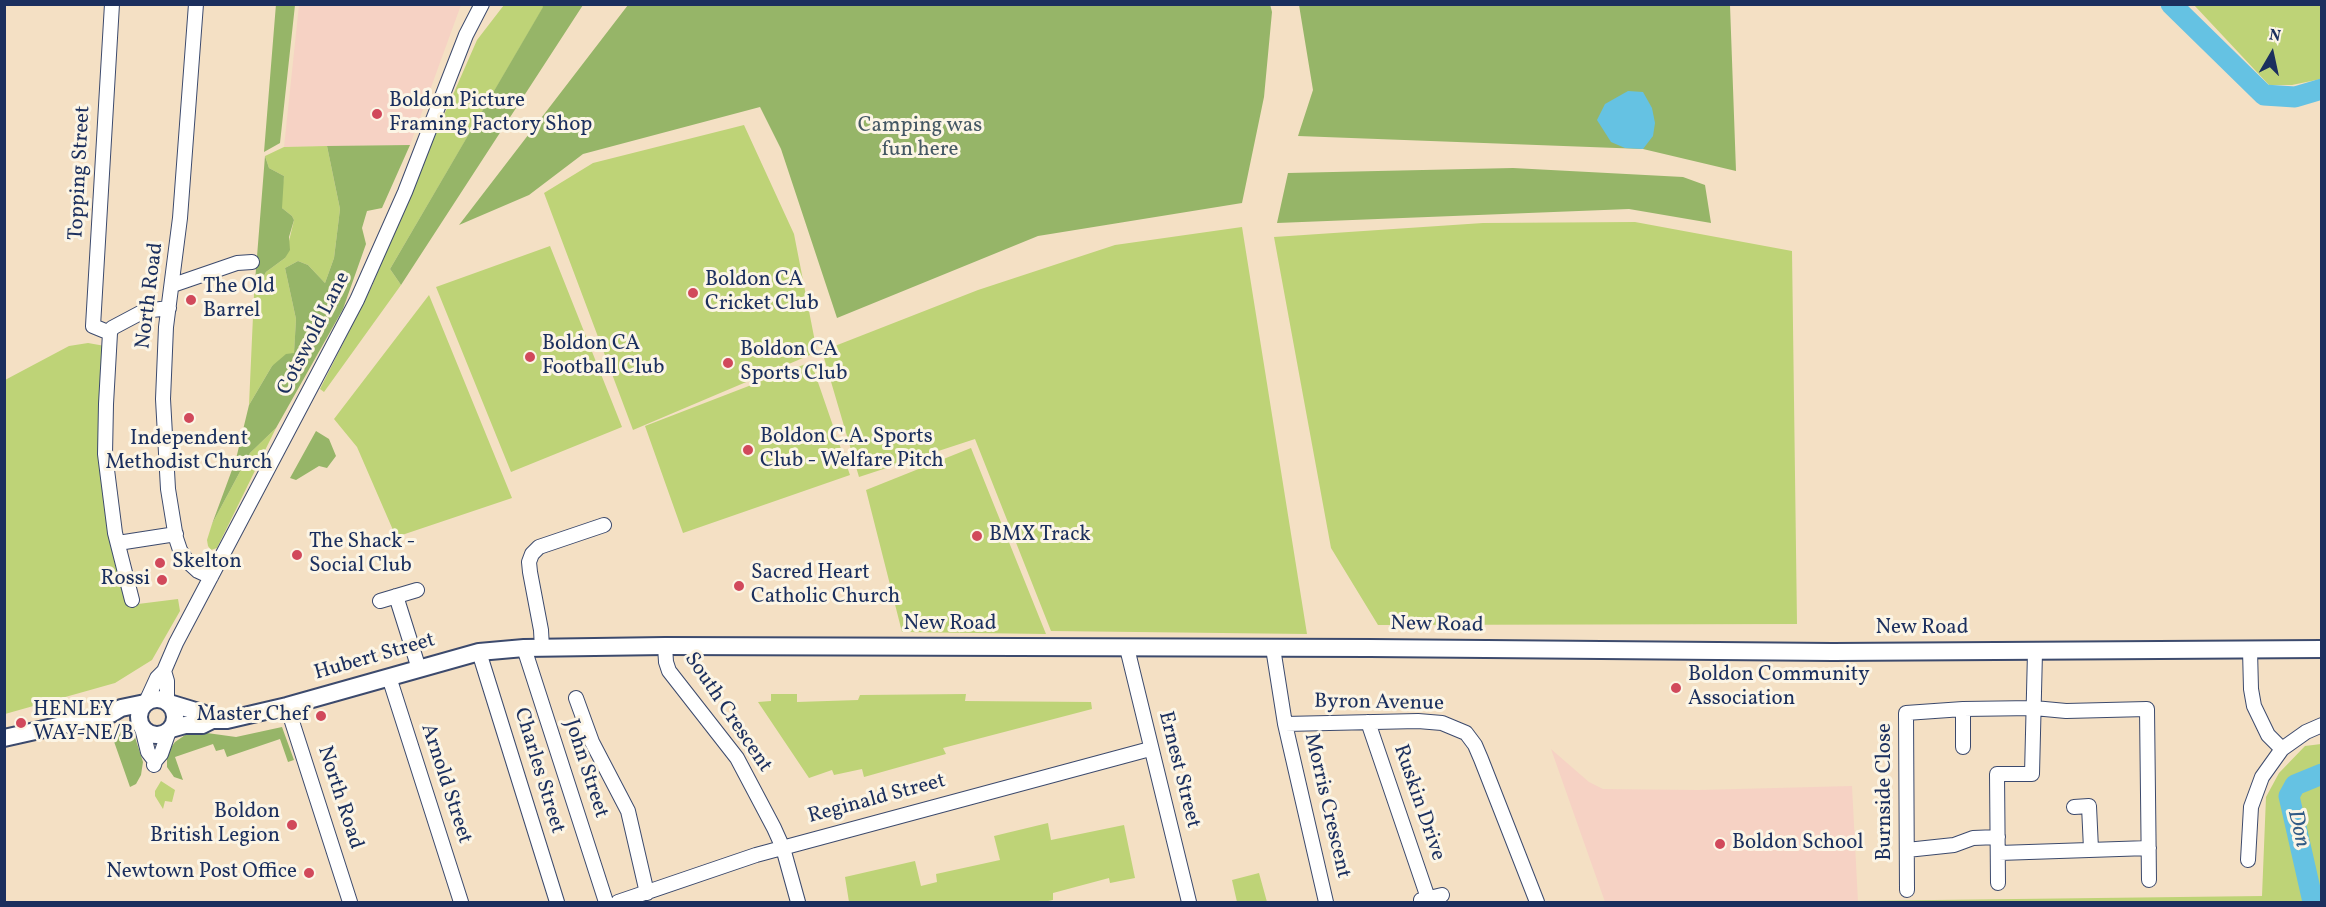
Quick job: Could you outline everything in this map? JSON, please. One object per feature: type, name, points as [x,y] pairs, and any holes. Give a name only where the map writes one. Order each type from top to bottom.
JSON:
[{"type":"main road","name":"New Road","points":[[547,648],[665,646],[2035,652],[2322,649]]},
{"type":"main road","name":"Hubert Street","points":[[170,730],[184,725],[202,725],[212,720],[227,720],[287,706],[479,652],[547,648]]},
{"type":"main road","points":[[4,738],[111,714],[121,708],[156,699],[202,713],[212,720]]},
{"type":"main road","points":[[141,726],[139,713],[145,703]]},
{"type":"main road","points":[[111,714],[141,726],[152,735],[164,734],[170,730],[175,718],[173,708],[168,703]]},
{"type":"street","name":"Topping Street","points":[[110,333],[93,326],[112,4]]},
{"type":"street","name":"North Road","points":[[196,4],[180,218],[164,360],[164,410],[168,489],[180,550],[187,561],[198,571],[211,577]]},
{"type":"street","name":"Cotswold Lane","points":[[145,703],[157,678],[164,671],[176,644],[357,300],[409,182],[466,35],[482,4]]},
{"type":"street","points":[[172,285],[237,263],[252,262]]},
{"type":"street","points":[[132,600],[118,543],[105,454],[110,333],[112,328],[144,311],[169,308]]},
{"type":"street","points":[[547,648],[541,630],[530,572],[529,562],[532,554],[539,547],[604,525]]},
{"type":"street","points":[[118,543],[176,534]]},
{"type":"street","points":[[380,601],[417,590]]},
{"type":"street","points":[[396,596],[419,669]]},
{"type":"street","name":"South Crescent","points":[[665,646],[669,671],[737,758],[783,848],[798,903]]},
{"type":"street","name":"John Street","points":[[524,648],[606,903]]},
{"type":"street","name":"Ernest Street","points":[[1127,648],[1188,903]]},
{"type":"street","name":"Morris Crescent","points":[[1273,648],[1285,724],[1326,903]]},
{"type":"street","points":[[2250,650],[2254,706],[2268,735],[2282,749]]},
{"type":"street","name":"Charles Street","points":[[479,652],[557,903]]},
{"type":"street","points":[[1998,883],[1997,774],[2032,774],[2035,652]]},
{"type":"street","name":"Cotswold Lane","points":[[164,671],[168,703]]},
{"type":"street","name":"Arnold Street","points":[[389,677],[461,903]]},
{"type":"street","points":[[576,698],[592,742],[628,811],[647,893]]},
{"type":"street","name":"North Road","points":[[287,706],[350,903]]},
{"type":"street","name":"Burnside Close","points":[[1907,890],[1906,713],[1963,709],[2034,708],[2066,711],[2147,709],[2149,848]]},
{"type":"street","points":[[1963,709],[1963,747]]},
{"type":"street","name":"Ruskin Drive","points":[[1368,722],[1430,898]]},
{"type":"street","name":"Byron Avenue","points":[[1285,724],[1442,723],[1466,734],[1475,744],[1537,903]]},
{"type":"street","points":[[2248,860],[2248,824],[2253,799],[2262,777],[2282,749],[2306,732],[2322,725]]},
{"type":"street","points":[[141,726],[148,752],[154,763],[161,754],[170,730]]},
{"type":"street","name":"Reginald Street","points":[[618,903],[783,848],[1150,749]]},
{"type":"street","points":[[2074,807],[2089,806],[2091,849]]},
{"type":"street","points":[[1907,850],[1954,845],[1973,838],[1998,837]]},
{"type":"street","points":[[1999,854],[2149,848],[2149,880]]},
{"type":"shaded area","points":[[299,5],[461,5],[410,145],[284,147]]},
{"type":"shaded area","name":"Boldon School","points":[[1551,749],[1589,782],[1603,789],[1698,790],[1852,786],[1858,902],[1605,902]]},
{"type":"green space","points":[[276,4],[295,5],[280,143],[264,152]]},
{"type":"green space","name":"Camping was fun here","points":[[1270,4],[1272,12],[1264,97],[1242,203],[1038,236],[837,318],[781,149],[760,107],[583,154],[529,195],[459,225],[628,5]]},
{"type":"green space","points":[[504,5],[544,6],[390,269],[401,285],[324,392],[320,389],[372,286],[477,40]]},
{"type":"green space","points":[[542,5],[583,5],[401,285],[390,269],[543,7]]},
{"type":"green space","points":[[1299,5],[1730,5],[1736,171],[1643,149],[1298,136],[1313,90]]},
{"type":"green space","points":[[2194,5],[2321,5],[2321,79],[2292,85],[2269,85]]},
{"type":"green space","name":"Boldon CA Cricket Club","points":[[744,125],[794,234],[817,352],[633,430],[544,193],[593,163]]},
{"type":"green space","points":[[410,145],[382,208],[367,211],[362,228],[366,244],[343,309],[276,428],[250,453],[212,524],[236,459],[249,405],[272,366],[286,354],[294,353],[296,319],[285,268],[298,261],[308,265],[325,283],[334,258],[340,209],[327,146]]},
{"type":"green space","points":[[327,146],[340,209],[334,258],[325,283],[308,265],[298,261],[285,268],[296,319],[294,354],[272,366],[249,405],[254,294],[266,272],[285,258],[294,220],[282,208],[281,195],[284,176],[269,168],[265,156],[284,147]]},
{"type":"green space","points":[[265,156],[269,168],[284,176],[282,208],[294,220],[289,237],[290,250],[285,258],[266,272],[254,294]]},
{"type":"green space","points":[[1513,168],[1683,177],[1705,185],[1711,223],[1629,209],[1277,223],[1288,173]]},
{"type":"green space","points":[[1635,222],[1792,251],[1797,624],[1378,625],[1331,548],[1274,237],[1483,223]]},
{"type":"green space","points":[[1242,227],[1307,634],[1051,631],[975,439],[859,477],[822,351],[978,290],[1115,245]]},
{"type":"green space","name":"Boldon CA Football Club","points":[[550,246],[622,427],[511,472],[436,287]]},
{"type":"green space","points":[[429,295],[512,498],[396,537],[357,447],[334,419]]},
{"type":"green space","points":[[88,343],[105,346],[101,428],[130,605],[178,599],[180,611],[152,660],[115,683],[5,714],[5,380],[69,346]]},
{"type":"green space","name":"Boldon C.A. Sports Club - Welfare Pitch","points":[[811,362],[850,475],[683,533],[645,426]]},
{"type":"green space","points":[[276,428],[217,548],[211,550],[207,540],[212,524],[250,453]]},
{"type":"green space","points":[[316,431],[329,439],[336,456],[327,468],[319,466],[296,480],[290,478]]},
{"type":"green space","points":[[971,448],[1046,634],[902,632],[866,490]]},
{"type":"green space","points":[[771,694],[797,694],[797,702],[858,700],[860,695],[966,694],[965,701],[1091,702],[1092,709],[943,748],[946,754],[864,777],[862,769],[834,775],[832,770],[809,778],[758,702],[771,701]]},
{"type":"green space","points":[[282,727],[294,760],[288,762],[280,739],[227,757],[224,749],[216,751],[213,744],[175,757],[183,780],[174,777],[167,767],[167,753],[175,742],[188,733],[236,737]]},
{"type":"green space","points":[[133,731],[143,762],[141,775],[136,784],[130,787],[111,733]]},
{"type":"green space","points":[[2321,744],[2321,902],[1852,902],[2262,896],[2266,797],[2279,773],[2305,746]]},
{"type":"green space","points":[[161,781],[175,790],[172,802],[165,801],[163,809],[155,796],[155,791]]},
{"type":"green space","points":[[1048,823],[1051,840],[1124,825],[1135,878],[1110,883],[1109,878],[1053,893],[1053,900],[1043,902],[849,902],[845,877],[915,861],[921,886],[937,882],[936,874],[1000,860],[994,836]]},
{"type":"green space","points":[[1259,873],[1267,902],[1237,902],[1232,880]]},
{"type":"water","points":[[1628,91],[1643,92],[1652,108],[1655,123],[1653,136],[1643,149],[1625,148],[1611,142],[1597,120],[1605,104]]},
{"type":"waterway","name":"Don","points":[[2171,4],[2264,95],[2295,97],[2322,89]]},
{"type":"waterway","name":"Don","points":[[2313,902],[2289,796],[2295,785],[2322,774]]},
{"type":"place","name":"Boldon Picture Framing Factory Shop","points":[[377,114]]},
{"type":"place","name":"Boldon CA Cricket Club","points":[[693,293]]},
{"type":"place","name":"The Old Barrel","points":[[191,300]]},
{"type":"place","name":"Boldon CA Football Club","points":[[530,357]]},
{"type":"place","name":"Boldon CA Sports Club","points":[[728,363]]},
{"type":"place","name":"Independent Methodist Church","points":[[189,418]]},
{"type":"place","name":"Boldon C.A. Sports Club - Welfare Pitch","points":[[748,450]]},
{"type":"place","name":"BMX Track","points":[[977,536]]},
{"type":"place","name":"The Shack - Social Club","points":[[297,555]]},
{"type":"place","name":"Skelton","points":[[160,563]]},
{"type":"place","name":"Rossi","points":[[162,580]]},
{"type":"place","name":"Sacred Heart Catholic Church","points":[[739,586]]},
{"type":"place","name":"Boldon Community Association","points":[[1676,688]]},
{"type":"place","name":"Master Chef","points":[[321,716]]},
{"type":"place","name":"HENLEY WAY-NE/B","points":[[21,723]]},
{"type":"place","name":"Boldon British Legion","points":[[292,825]]},
{"type":"place","name":"Boldon School","points":[[1720,844]]},
{"type":"place","name":"Newtown Post Office","points":[[309,873]]}]
